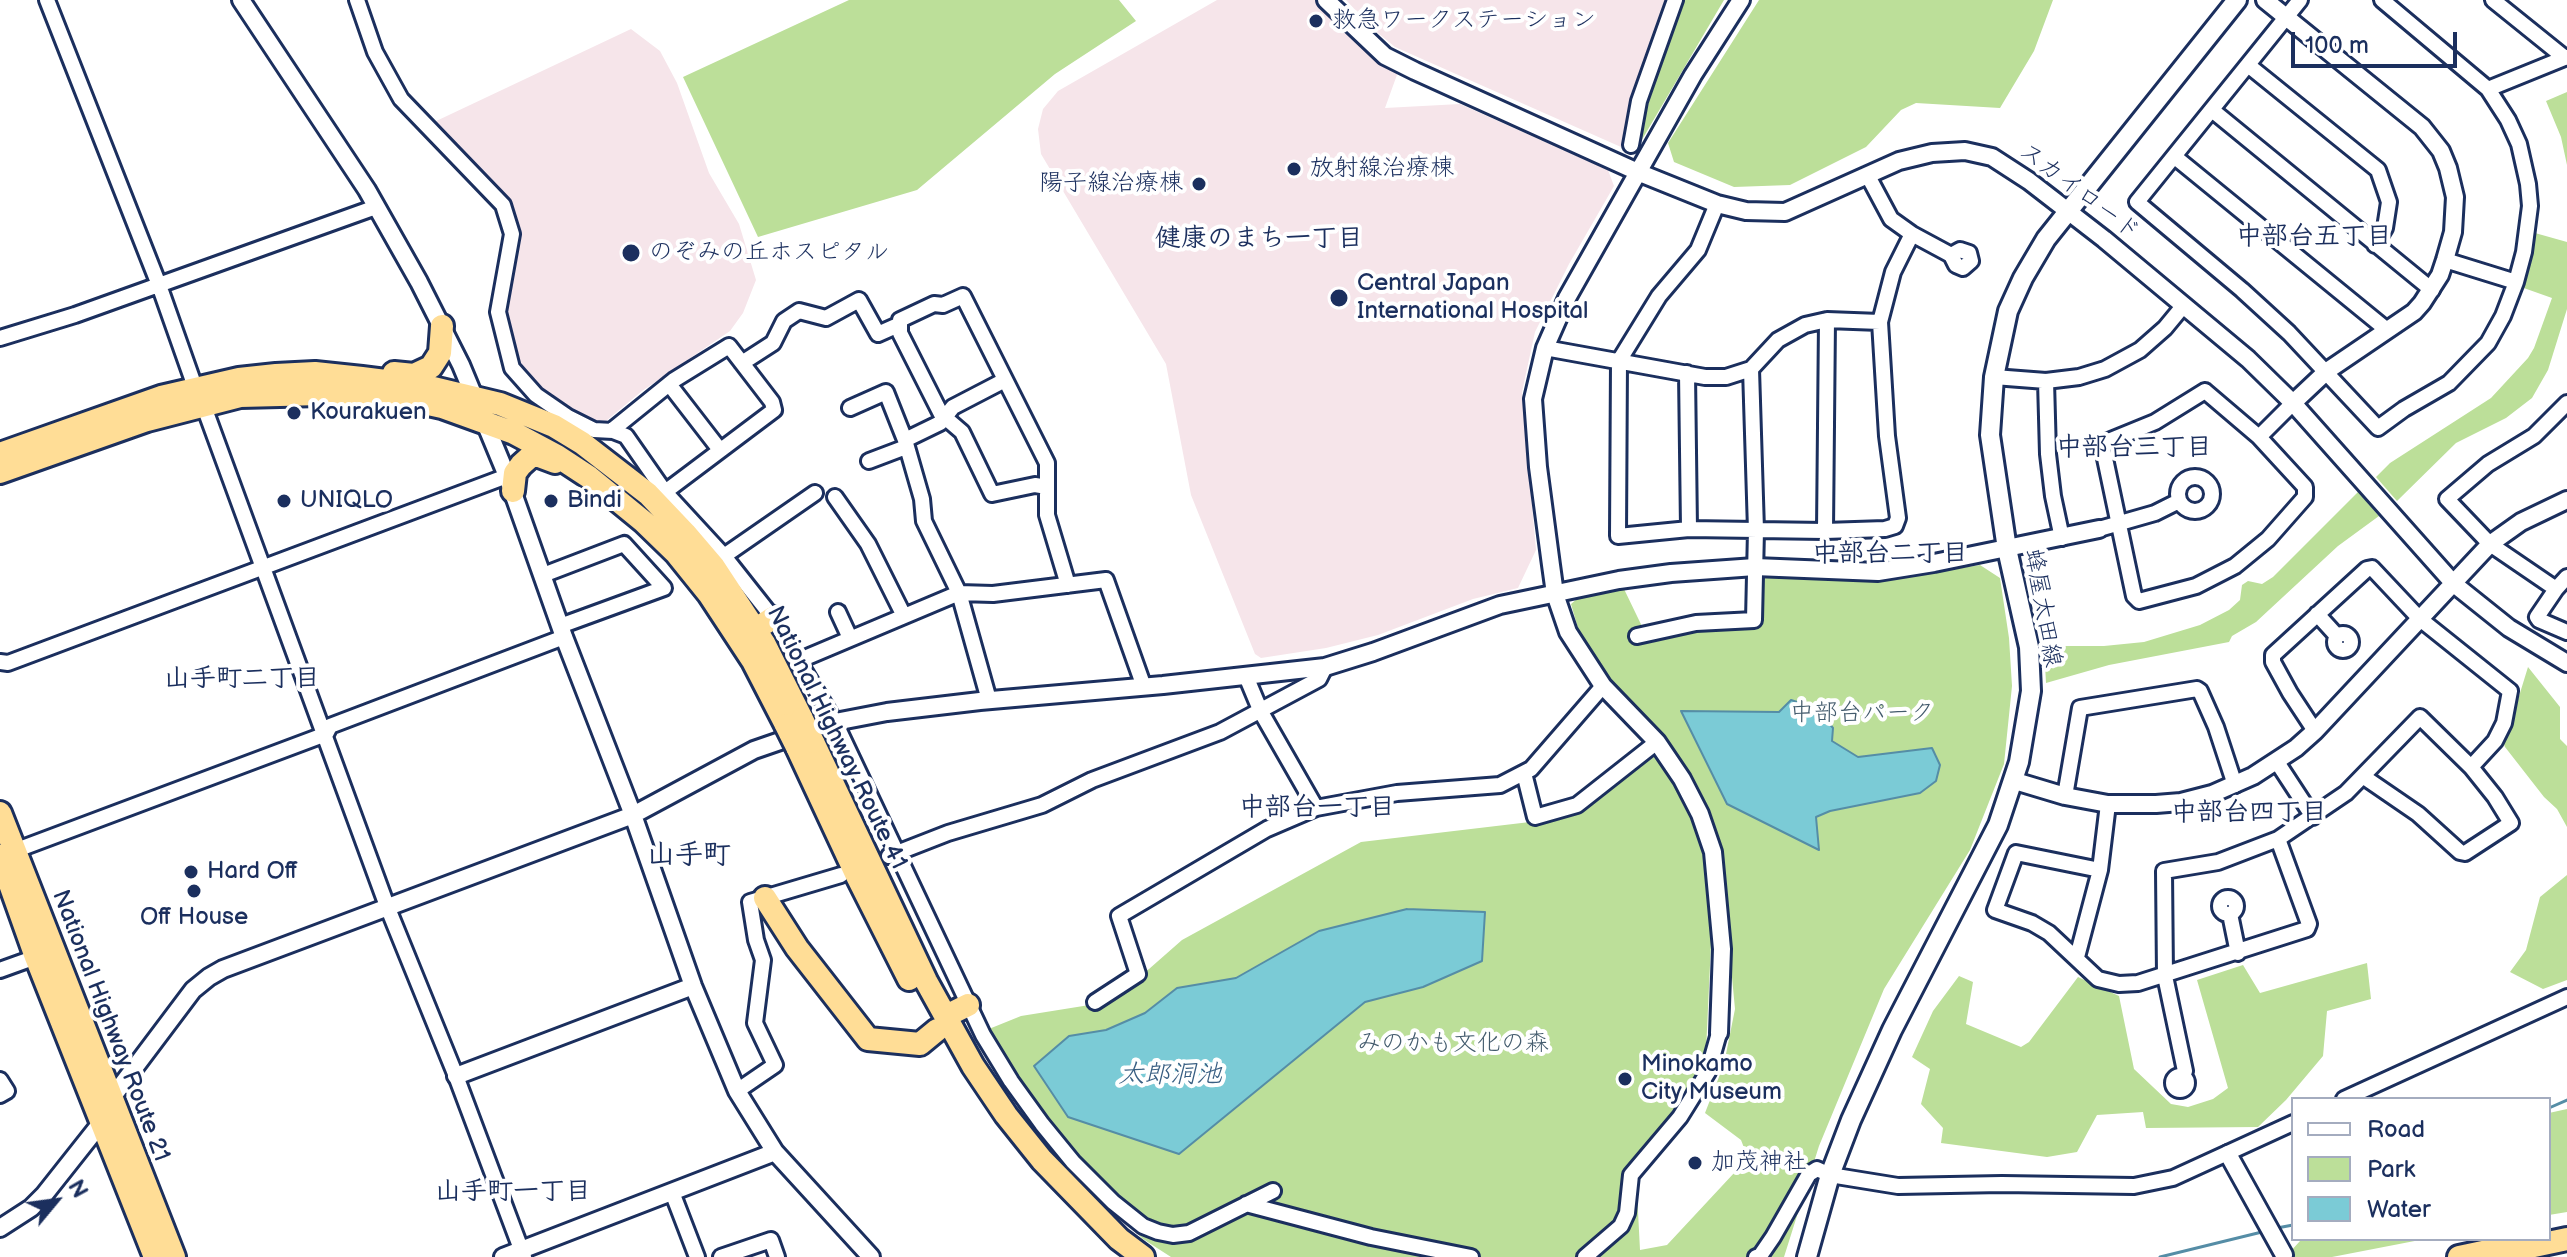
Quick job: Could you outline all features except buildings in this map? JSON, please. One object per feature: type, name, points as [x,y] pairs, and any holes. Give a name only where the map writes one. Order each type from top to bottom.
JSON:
[{"type":"highway","points":[[354,377],[374,372],[414,375],[431,367],[440,353],[442,326]]},
{"type":"highway","name":"National Highway Route 41","points":[[0,472],[147,420],[199,396],[286,374],[315,373],[425,386],[523,412],[554,426],[618,468],[685,533],[764,624],[794,722]]},
{"type":"highway","name":"National Highway Route 41","points":[[0,454],[161,397],[360,393],[442,407],[514,433],[557,456],[598,485],[676,553],[709,594],[794,722],[885,896],[942,1023],[989,1112],[1036,1169],[1128,1257]]},
{"type":"highway","points":[[510,484],[521,465],[531,456],[539,456],[598,485]]},
{"type":"highway","name":"National Highway Route 21","points":[[0,813],[7,853],[36,957],[155,1257]]},
{"type":"highway","name":"National Highway Route 21","points":[[7,853],[174,1257]]},
{"type":"highway","points":[[765,898],[797,948],[868,1039],[920,1044],[942,1023],[968,1005]]},
{"type":"highway","name":"National Highway Route 41","points":[[942,1023],[1006,1115],[1042,1160],[1119,1239],[1143,1257]]},
{"type":"highway","points":[[2482,1257],[2567,1239]]},
{"type":"highway","points":[[2513,1257],[2567,1239]]},
{"type":"highway","points":[[2459,1257],[2532,1241]]},
{"type":"main road","name":"蜂屋太田線","points":[[1807,1257],[1830,1175],[1851,1120],[1879,1058],[1998,825],[2015,781],[2027,726],[2031,691],[2029,647],[2007,549],[1990,435],[1994,377],[2008,311],[2046,239],[2237,0]]},
{"type":"street","points":[[47,0],[159,285],[387,906],[523,1254]]},
{"type":"street","points":[[241,0],[376,207],[442,326],[475,398],[633,815],[693,986],[737,1091],[775,1152],[870,1257]]},
{"type":"street","points":[[357,0],[375,52],[401,99],[503,205],[512,234],[498,312],[512,368],[536,395],[568,417],[594,430],[626,436],[665,492],[724,556],[764,624],[800,660],[835,722],[894,854],[983,1035],[1042,1124],[1073,1162],[1113,1202],[1143,1226],[1173,1235],[1189,1233],[1273,1191]]},
{"type":"street","name":"スカイロード","points":[[1326,0],[1385,56],[1640,173],[1717,204],[1746,211],[1785,212],[1899,161],[1932,153],[1965,151],[1992,157],[2068,211],[2248,359],[2293,403],[2454,584],[2509,628],[2567,663]]},
{"type":"street","points":[[1631,145],[1639,101],[1675,0]]},
{"type":"street","points":[[1585,1257],[1621,1226],[1627,1213],[1631,1175],[1680,1117],[1708,1072],[1719,1033],[1722,949],[1713,852],[1700,814],[1682,779],[1657,742],[1603,686],[1568,632],[1555,594],[1533,399],[1545,348],[1567,298],[1693,75],[1741,0]]},
{"type":"street","points":[[2259,437],[2327,371],[2414,312],[2432,290],[2453,232],[2455,197],[2441,151],[2422,127],[2265,0]]},
{"type":"street","points":[[2300,0],[2137,202],[2242,290],[2327,371],[2378,428],[2449,383],[2478,356],[2496,330],[2516,282],[2528,232],[2528,184],[2519,144],[2508,120],[2488,89],[2382,0]]},
{"type":"street","points":[[2488,89],[2566,57],[2493,0]]},
{"type":"street","points":[[2248,65],[2378,170],[2389,202],[2385,228],[2375,245]]},
{"type":"street","points":[[2212,110],[2432,290]]},
{"type":"street","points":[[2175,157],[2387,330]]},
{"type":"street","points":[[1868,176],[1891,219],[1951,255]]},
{"type":"street","points":[[1717,204],[1698,250],[1659,296],[1619,361],[1618,536],[1689,529],[1825,531],[1895,526],[1898,518],[1887,436],[1880,322],[1893,272],[1912,234]]},
{"type":"street","points":[[0,338],[376,207]]},
{"type":"street","points":[[2445,260],[2516,282]]},
{"type":"street","points":[[1047,487],[1035,485],[992,494],[962,432],[941,414],[900,333],[900,320],[934,304],[943,305],[963,296],[1047,463],[1047,487],[1047,515],[1068,585]]},
{"type":"street","points":[[742,363],[773,343],[784,321],[799,311],[826,318],[859,300],[878,334],[896,326],[899,328]]},
{"type":"street","points":[[1994,377],[2046,381],[2086,375],[2116,365],[2151,341],[2184,305]]},
{"type":"street","points":[[1545,348],[1726,377],[1751,369],[1778,340],[1792,330],[1827,320],[1880,322]]},
{"type":"street","points":[[1825,531],[1827,320]]},
{"type":"street","points":[[611,431],[669,384],[710,355],[729,346],[772,402],[774,410],[665,492]]},
{"type":"street","points":[[1637,636],[1696,623],[1754,620],[1756,530],[1751,369]]},
{"type":"street","points":[[1687,373],[1689,529]]},
{"type":"street","points":[[869,461],[946,418],[960,402],[1005,380]]},
{"type":"street","points":[[2046,381],[2047,442],[2053,496],[2062,538]]},
{"type":"street","points":[[669,384],[720,450]]},
{"type":"street","points":[[2205,391],[2259,437],[2307,492],[2291,516],[2235,566],[2196,586],[2139,601],[2134,596],[2104,454],[2106,442],[2155,422],[2205,391]]},
{"type":"street","points":[[850,408],[886,392],[906,443],[922,499],[924,521],[959,593],[989,700]]},
{"type":"street","points":[[2556,589],[2490,544],[2447,499],[2488,464],[2534,436],[2567,403]]},
{"type":"street","points":[[0,662],[8,663],[264,566],[510,484]]},
{"type":"street","points":[[724,556],[815,493]]},
{"type":"street","points":[[835,497],[868,544],[903,614]]},
{"type":"street","points":[[2015,781],[2065,796],[2108,804],[2181,802],[2235,785],[2277,762],[2315,731],[2490,544],[2521,522],[2567,500]]},
{"type":"street","points":[[0,1228],[31,1208],[44,1195],[101,1123],[111,1099],[193,990],[209,977],[387,906],[633,815],[754,750],[835,722],[887,712],[989,700],[1325,667],[1500,605],[1619,580],[1755,567],[1878,572],[2120,525],[2179,501]]},
{"type":"street","points":[[7,853],[326,734],[330,726],[664,588],[624,544],[543,575]]},
{"type":"street","points":[[2315,731],[2272,658],[2370,568],[2420,619],[2510,691],[2504,723],[2495,741],[2471,767]]},
{"type":"street","points":[[2567,577],[2537,617],[2567,632]]},
{"type":"street","points":[[800,660],[959,593],[993,594],[1106,580],[1144,687]]},
{"type":"street","points":[[838,612],[850,638]]},
{"type":"street","points":[[2317,614],[2337,636]]},
{"type":"street","points":[[894,854],[948,833],[1042,805],[1092,780],[1220,732],[1319,679],[1325,667]]},
{"type":"street","points":[[1246,676],[1261,712],[1316,808]]},
{"type":"street","points":[[1095,1002],[1138,974],[1119,916],[1267,829],[1316,808],[1397,793],[1500,785],[1524,773],[1547,754],[1603,686]]},
{"type":"street","points":[[2065,796],[2080,708],[2197,689],[2216,727],[2235,785]]},
{"type":"street","points":[[2183,1076],[2185,1071],[2165,976],[2164,871],[2218,862],[2278,839],[2313,817],[2364,777],[2420,717],[2471,767],[2511,823],[2465,853],[2460,852],[2418,814],[2364,777]]},
{"type":"street","points":[[1524,773],[1535,817],[1577,805],[1657,742]]},
{"type":"street","points":[[2277,762],[2313,817]]},
{"type":"street","points":[[2077,957],[2100,870],[2108,804]]},
{"type":"street","points":[[2100,870],[2016,853],[1995,910],[2042,928],[2092,974],[2110,983],[2138,983],[2238,953],[2309,927],[2278,839]]},
{"type":"street","points":[[737,1091],[775,1065],[755,1023],[763,960],[756,940],[750,902],[841,875]]},
{"type":"street","points":[[2230,914],[2238,953]]},
{"type":"street","points":[[0,970],[36,957]]},
{"type":"street","points":[[456,1076],[693,986]]},
{"type":"street","points":[[2348,1097],[2567,997]]},
{"type":"street","points":[[0,1080],[7,1091],[0,1095]]},
{"type":"street","points":[[1756,1257],[1760,1256],[1773,1237],[1809,1174],[1817,1169],[1830,1175],[1898,1186],[2134,1186],[2173,1178],[2291,1124]]},
{"type":"street","points":[[503,1257],[523,1254],[775,1152]]},
{"type":"street","points":[[2228,1154],[2284,1255]]},
{"type":"street","points":[[672,1192],[697,1257]]},
{"type":"street","points":[[1246,1204],[1371,1237],[1471,1257]]},
{"type":"street","points":[[721,1257],[771,1240],[777,1257]]},
{"type":"shaded area","name":"Central Japan International Hospital","points":[[1217,0],[1315,0],[1370,55],[1398,72],[1385,108],[1460,104],[1608,170],[1614,186],[1569,264],[1535,332],[1522,392],[1536,550],[1518,588],[1473,599],[1378,635],[1326,648],[1261,658],[1255,654],[1191,495],[1166,364],[1041,154],[1038,129],[1043,109],[1058,91]]},
{"type":"shaded area","points":[[1346,0],[1681,0],[1627,145],[1621,147],[1395,47]]},
{"type":"shaded area","name":"のぞみの丘ホスピタル","points":[[631,29],[660,51],[677,83],[709,173],[739,224],[756,280],[743,313],[730,331],[642,391],[600,426],[560,406],[529,380],[513,351],[505,323],[503,293],[520,227],[510,203],[432,123]]},
{"type":"green space","points":[[849,0],[1119,0],[1136,21],[1055,74],[917,190],[758,237],[683,77]]},
{"type":"green space","points":[[1681,0],[1724,0],[1640,143],[1627,145]]},
{"type":"green space","points":[[1759,0],[2053,0],[2034,51],[2000,108],[1916,103],[1901,110],[1866,147],[1790,185],[1734,187],[1674,162],[1668,143]]},
{"type":"green space","points":[[2567,92],[2567,165],[2561,137],[2546,101]]},
{"type":"green space","points":[[2535,233],[2567,242],[2567,309],[2548,370],[2532,398],[2506,418],[2456,443],[2397,501],[2376,477],[2390,463],[2491,398],[2534,348],[2552,298],[2521,287]]},
{"type":"green space","points":[[2358,492],[2379,516],[2338,546],[2256,622],[2232,636],[2229,642],[2109,665],[2046,683],[2044,646],[2144,642],[2200,625],[2229,610],[2240,600],[2242,585],[2248,581],[2262,584],[2273,577]]},
{"type":"green space","name":"みのかも文化の森","points":[[1980,565],[2000,578],[2009,638],[2012,686],[2004,764],[1970,850],[1884,989],[1819,1146],[1784,1257],[1171,1257],[1143,1239],[1096,1195],[1047,1142],[1010,1094],[974,1035],[1021,1016],[1102,1003],[1182,940],[1361,842],[1530,822],[1579,807],[1655,751],[1693,814],[1711,874],[1706,1051],[1688,1094],[1626,1174],[1637,1192],[1640,1250],[1667,1245],[1748,1158],[1741,1140],[1705,1113],[1724,1064],[1735,1009],[1722,872],[1713,835],[1692,780],[1670,750],[1593,662],[1580,635],[1571,604],[1585,592],[1624,589],[1650,643],[1707,626],[1759,624],[1761,579],[1767,572],[1874,578]]},
{"type":"green space","points":[[2528,667],[2560,707],[2560,739],[2567,746],[2567,827],[2557,809],[2544,797],[2502,739],[2508,732]]},
{"type":"green space","points":[[2567,875],[2567,980],[2543,989],[2510,972],[2526,950],[2540,897]]},
{"type":"green space","points":[[2367,963],[2371,999],[2327,1011],[2323,1056],[2286,1100],[2258,1127],[2146,1128],[2143,1112],[2097,1115],[2077,1152],[2047,1157],[1941,1143],[1943,1128],[1921,1104],[1930,1069],[1912,1057],[1933,1011],[1959,976],[1973,982],[1966,1024],[2021,1047],[2029,1042],[2078,977],[2119,996],[2134,1069],[2171,1104],[2188,1107],[2213,1099],[2228,1088],[2197,980],[2243,965],[2260,993]]},
{"type":"green space","points":[[2567,1109],[2567,1212],[2551,1215],[2551,1113]]},
{"type":"green space","points":[[2300,1241],[2415,1241],[2332,1257],[2275,1257],[2290,1252]]},
{"type":"water","points":[[1791,700],[1816,708],[1833,728],[1832,741],[1858,757],[1932,748],[1940,765],[1936,781],[1920,793],[1830,811],[1816,817],[1819,850],[1727,804],[1681,711],[1779,712]]},
{"type":"water","name":"太郎洞池","points":[[1407,909],[1485,912],[1482,961],[1423,987],[1365,1002],[1179,1154],[1068,1117],[1034,1066],[1069,1036],[1106,1030],[1145,1013],[1177,988],[1236,978],[1319,931]]},
{"type":"waterway","points":[[2551,1107],[2567,1100]]},
{"type":"waterway","points":[[2277,1228],[2291,1225]]},
{"type":"waterway","points":[[2160,1257],[2266,1231]]},
{"type":"place","name":"救急ワークステーション","points":[[1316,21]]},
{"type":"place","name":"放射線治療棟","points":[[1294,169]]},
{"type":"place","name":"陽子線治療棟","points":[[1199,184]]},
{"type":"place","name":"のぞみの丘ホスピタル","points":[[631,253]]},
{"type":"place","name":"Central Japan International Hospital","points":[[1339,298]]},
{"type":"place","name":"Kourakuen","points":[[294,413]]},
{"type":"place","name":"UNIQLO","points":[[284,501]]},
{"type":"place","name":"Bindi","points":[[551,501]]},
{"type":"place","name":"Hard Off","points":[[191,872]]},
{"type":"place","name":"Off House","points":[[194,891]]},
{"type":"place","name":"Minokamo City Museum","points":[[1625,1079]]},
{"type":"place","name":"加茂神社","points":[[1695,1163]]},
{"type":"district","name":"中部台五丁目","points":[[2314,237]]},
{"type":"district","name":"健康のまち一丁目","points":[[1259,239]]},
{"type":"district","name":"中部台三丁目","points":[[2134,448]]},
{"type":"district","name":"中部台二丁目","points":[[1890,554]]},
{"type":"district","name":"山手町二丁目","points":[[242,679]]},
{"type":"district","name":"中部台一丁目","points":[[1317,808]]},
{"type":"district","name":"中部台四丁目","points":[[2249,813]]},
{"type":"district","name":"山手町","points":[[689,856]]},
{"type":"district","name":"山手町一丁目","points":[[513,1192]]},
{"type":"park label","name":"中部台パーク","points":[[1862,714]]}]
